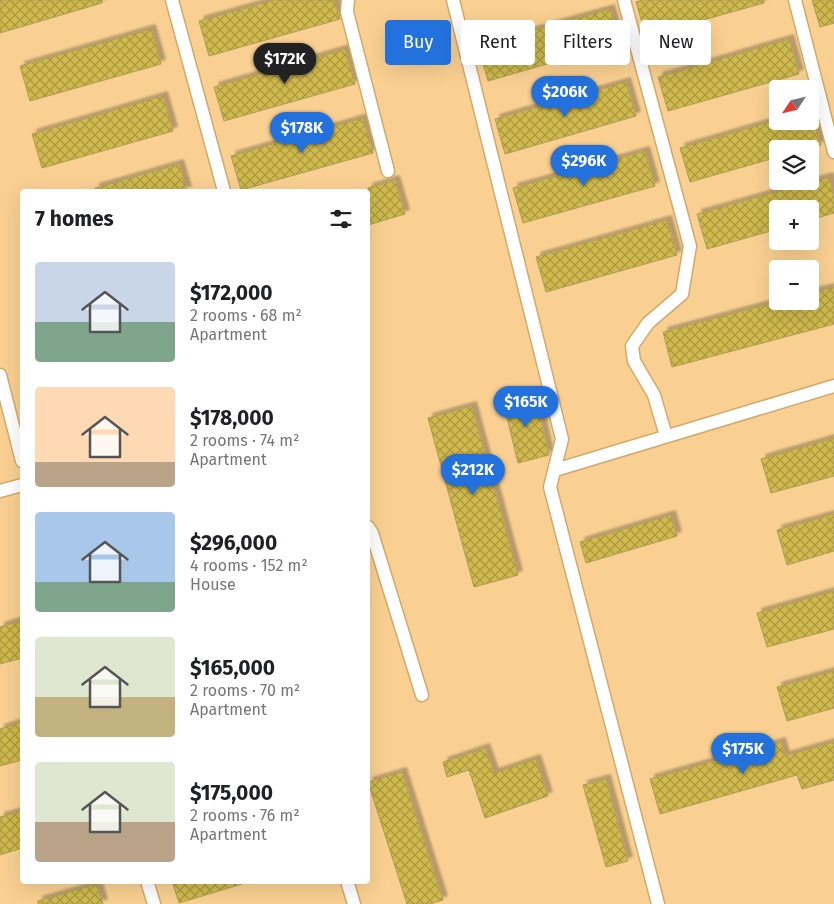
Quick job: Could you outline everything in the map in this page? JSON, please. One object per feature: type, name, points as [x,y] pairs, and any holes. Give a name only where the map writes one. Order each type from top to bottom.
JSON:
[{"type":"lane","points":[[172,0],[223,189]]},
{"type":"lane","points":[[348,0],[347,12],[388,172]]},
{"type":"lane","points":[[453,0],[562,438],[550,487],[658,904]]},
{"type":"lane","points":[[624,0],[690,246],[682,294],[648,323],[632,346],[634,361],[654,395],[666,436]]},
{"type":"lane","points":[[795,0],[834,152]]},
{"type":"lane","points":[[0,375],[20,452]]},
{"type":"lane","points":[[555,470],[834,386]]},
{"type":"lane","points":[[0,491],[20,486]]},
{"type":"lane","points":[[370,530],[422,695]]},
{"type":"lane","points":[[148,884],[154,904]]},
{"type":"lane","points":[[348,884],[354,904]]},
{"type":"building","points":[[0,0],[102,0],[102,3],[0,33]]},
{"type":"building","points":[[274,0],[334,0],[340,19],[209,56],[199,21]]},
{"type":"building","points":[[642,0],[764,0],[764,3],[703,20],[641,20],[636,2]]},
{"type":"building","points":[[812,0],[834,0],[834,23],[820,27]]},
{"type":"building","points":[[610,9],[613,20],[571,20]]},
{"type":"building","points":[[545,27],[545,65],[488,81],[483,65],[535,65],[535,30]]},
{"type":"building","points":[[151,29],[161,64],[30,101],[20,66]]},
{"type":"building","points":[[789,39],[799,74],[778,80],[769,80],[769,82],[668,111],[658,77],[699,65],[711,65],[711,62]]},
{"type":"building","points":[[345,49],[355,84],[224,121],[214,87]]},
{"type":"building","points":[[626,82],[636,116],[505,154],[495,119]]},
{"type":"building","points":[[163,96],[173,131],[42,168],[32,134]]},
{"type":"building","points":[[363,118],[373,153],[245,189],[241,189],[231,156]]},
{"type":"building","points":[[769,122],[769,130],[817,130],[821,145],[819,146],[819,140],[769,140],[769,160],[690,182],[680,148]]},
{"type":"building","points":[[645,151],[655,186],[523,223],[513,188]]},
{"type":"building","points":[[179,164],[186,189],[95,189]]},
{"type":"building","points":[[829,177],[834,196],[834,213],[819,217],[819,200],[769,200],[769,232],[707,249],[697,214],[783,190],[819,190],[819,180]]},
{"type":"building","points":[[395,180],[405,214],[370,224],[370,189],[368,188]]},
{"type":"building","points":[[667,220],[677,255],[546,292],[536,257]]},
{"type":"building","points":[[834,287],[834,324],[672,367],[663,332],[769,304],[769,310],[819,310],[819,291]]},
{"type":"building","points":[[535,393],[549,455],[518,463],[503,401]]},
{"type":"building","points":[[472,406],[518,575],[474,587],[428,418]]},
{"type":"building","points":[[834,438],[834,476],[771,493],[761,459]]},
{"type":"building","points":[[834,514],[834,551],[787,565],[777,530]]},
{"type":"building","points":[[671,515],[677,536],[586,563],[580,542]]},
{"type":"building","points":[[834,591],[834,629],[767,647],[757,613]]},
{"type":"building","points":[[19,621],[20,659],[0,664],[0,627]]},
{"type":"building","points":[[834,671],[834,708],[787,721],[777,687]]},
{"type":"building","points":[[20,723],[20,761],[0,766],[0,729]]},
{"type":"building","points":[[781,742],[785,756],[834,742],[834,780],[802,789],[797,775],[660,814],[650,779]]},
{"type":"building","points":[[485,748],[494,773],[536,759],[548,796],[485,818],[469,770],[447,777],[443,762]]},
{"type":"building","points":[[402,772],[443,900],[430,904],[407,904],[370,788],[370,781]]},
{"type":"building","points":[[606,779],[628,861],[606,867],[583,785]]},
{"type":"building","points":[[20,812],[20,849],[0,855],[0,817]]},
{"type":"building","points":[[97,884],[103,904],[38,904],[38,901]]},
{"type":"building","points":[[173,884],[242,884],[179,903]]}]
